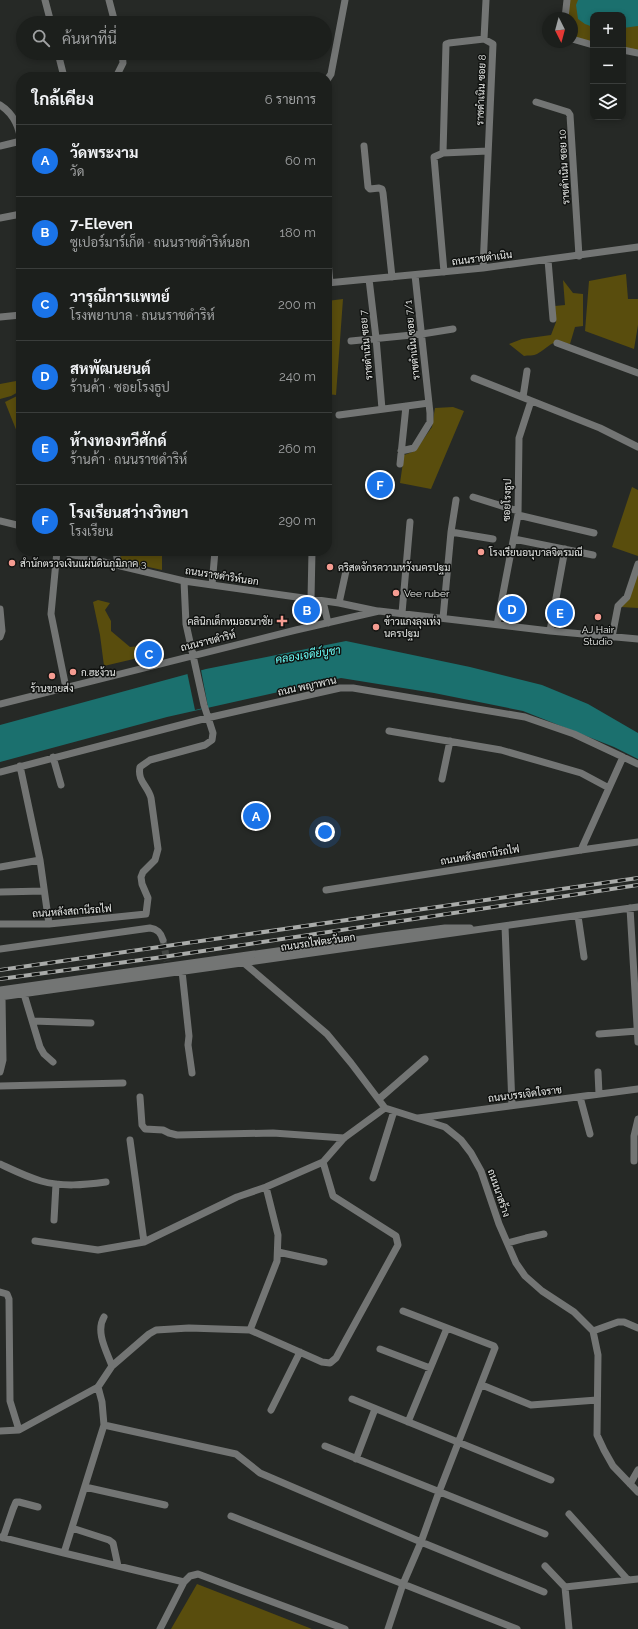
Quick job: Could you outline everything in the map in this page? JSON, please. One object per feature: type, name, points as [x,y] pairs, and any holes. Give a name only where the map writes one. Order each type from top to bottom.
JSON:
[{"type":"street","points":[[45,0],[49,16]]},
{"type":"street","points":[[109,0],[113,16]]},
{"type":"street","points":[[331,72],[345,0]]},
{"type":"street","points":[[484,39],[486,0]]},
{"type":"street","points":[[566,12],[567,0]]},
{"type":"street","name":"ราชดำเนิน ซอย 8","points":[[443,153],[446,44],[484,39],[493,44],[483,268]]},
{"type":"street","points":[[578,41],[590,44]]},
{"type":"street","points":[[626,51],[638,53]]},
{"type":"street","points":[[60,60],[63,72]]},
{"type":"street","points":[[118,72],[123,63],[123,60]]},
{"type":"street","name":"ราชดำเนิน ซอย 10","points":[[536,102],[568,112],[570,115],[579,256]]},
{"type":"street","points":[[0,105],[9,111],[16,122]]},
{"type":"street","points":[[0,146],[16,142]]},
{"type":"street","points":[[364,146],[368,187],[370,189],[382,189],[383,193],[392,277]]},
{"type":"street","points":[[444,272],[433,161],[435,156],[443,153],[488,151]]},
{"type":"street","points":[[0,218],[16,215]]},
{"type":"street","name":"ถนนราชดำเนิน","points":[[332,283],[483,268],[638,247]]},
{"type":"street","points":[[548,260],[553,319]]},
{"type":"street","name":"ราชดำเนิน ซอย 7/1","points":[[401,451],[414,448],[430,422],[415,275]]},
{"type":"street","name":"ราชดำเนิน ซอย 7","points":[[369,279],[382,409]]},
{"type":"street","points":[[0,317],[16,315]]},
{"type":"street","points":[[351,341],[422,334],[453,329]]},
{"type":"street","points":[[557,343],[638,373]]},
{"type":"street","points":[[523,397],[527,371]]},
{"type":"street","points":[[474,378],[600,428],[638,447]]},
{"type":"street","name":"ซอยโรงธูป","points":[[497,625],[518,513],[519,438],[531,400]]},
{"type":"street","points":[[339,415],[429,403]]},
{"type":"street","points":[[400,464],[406,406]]},
{"type":"street","points":[[473,498],[518,513],[594,533]]},
{"type":"street","points":[[443,618],[451,532],[456,500]]},
{"type":"street","points":[[0,521],[16,525]]},
{"type":"street","points":[[402,614],[410,522]]},
{"type":"street","points":[[451,532],[493,539]]},
{"type":"street","points":[[514,539],[593,555]]},
{"type":"street","points":[[550,631],[564,549]]},
{"type":"street","points":[[57,556],[51,614],[66,688]]},
{"type":"street","name":"ถนนราชดำริห์นอก","points":[[79,556],[184,581],[339,603],[379,611]]},
{"type":"street","points":[[117,556],[118,565]]},
{"type":"street","points":[[212,585],[215,556]]},
{"type":"street","points":[[311,599],[312,556]]},
{"type":"street","points":[[612,637],[618,606],[627,597],[638,564]]},
{"type":"street","points":[[339,603],[346,570]]},
{"type":"street","points":[[184,581],[186,624],[207,718]]},
{"type":"street","points":[[322,601],[328,623]]},
{"type":"street","points":[[0,609],[2,631],[0,637]]},
{"type":"street","name":"ถนนราชดำริห์","points":[[0,704],[379,611],[550,631],[638,639]]},
{"type":"street","name":"ถนน พญาพาน","points":[[0,772],[207,718],[340,688],[353,688],[525,717],[574,734],[638,764]]},
{"type":"street","name":"ถนนหลังสถานีรถไฟ","points":[[0,924],[49,924],[146,914],[148,898],[142,884],[141,877],[155,860],[158,849],[151,798],[149,791],[142,784],[138,773],[140,767],[150,760],[205,745],[212,740],[213,733],[207,718]]},
{"type":"street","points":[[389,731],[501,750],[558,765],[581,773],[609,788]]},
{"type":"street","points":[[442,779],[450,741]]},
{"type":"street","points":[[581,850],[624,757]]},
{"type":"street","points":[[53,758],[61,785]]},
{"type":"street","points":[[20,766],[40,860],[49,924]]},
{"type":"street","name":"ถนนหลังสถานีรถไฟ","points":[[326,890],[638,842]]},
{"type":"street","points":[[0,867],[40,860]]},
{"type":"street","points":[[0,892],[44,891]]},
{"type":"street","name":"ถนนรถไฟตะวันตก","points":[[1,995],[24,994],[638,907]]},
{"type":"street","points":[[630,908],[638,1042]]},
{"type":"street","points":[[578,916],[584,957]]},
{"type":"street","points":[[505,926],[512,1106]]},
{"type":"street","points":[[0,948],[150,928],[155,928],[163,940]]},
{"type":"street","points":[[0,1072],[1,995],[167,964],[445,928],[490,928]]},
{"type":"street","points":[[35,1241],[98,1250],[144,1242],[236,1197],[266,1187],[323,1162],[344,1138],[385,1108],[327,1034],[244,963]]},
{"type":"street","points":[[182,971],[192,1073]]},
{"type":"street","points":[[24,994],[40,1047],[44,1054],[53,1062]]},
{"type":"street","points":[[33,1021],[90,1023]]},
{"type":"street","points":[[599,1034],[637,1031]]},
{"type":"street","points":[[378,1099],[425,1059]]},
{"type":"street","points":[[598,1072],[599,1094]]},
{"type":"street","points":[[0,1086],[123,1083]]},
{"type":"street","name":"ถนนบรรเจิดใจราช","points":[[415,1118],[638,1089]]},
{"type":"street","points":[[140,1096],[142,1125],[145,1129],[163,1130],[172,1134],[206,1135],[273,1133],[344,1138]]},
{"type":"street","points":[[580,1097],[590,1134]]},
{"type":"street","name":"ถนนนาสร้าง","points":[[385,1108],[445,1127],[460,1140],[471,1153],[481,1171],[499,1224],[516,1263],[525,1276],[542,1291],[574,1312],[593,1331]]},
{"type":"street","points":[[373,1178],[394,1111]]},
{"type":"street","points":[[634,1161],[634,1136],[638,1119]]},
{"type":"street","points":[[130,1140],[144,1242]]},
{"type":"street","points":[[0,1431],[19,1430],[98,1387],[112,1366],[149,1334],[156,1330],[189,1328],[250,1330],[326,1363],[330,1363],[336,1358],[398,1245],[396,1236],[333,1196],[323,1162]]},
{"type":"street","points":[[0,1164],[39,1181],[56,1184],[88,1185],[106,1182]]},
{"type":"street","points":[[54,1220],[56,1184]]},
{"type":"street","points":[[250,1330],[277,1261],[278,1235],[266,1187]]},
{"type":"street","points":[[508,1244],[544,1234]]},
{"type":"street","points":[[278,1252],[324,1262]]},
{"type":"street","points":[[0,1292],[7,1294],[9,1299],[10,1401],[19,1430]]},
{"type":"street","points":[[388,1629],[403,1584],[421,1542],[495,1348],[494,1346],[402,1311]]},
{"type":"street","points":[[104,1318],[100,1328],[101,1334],[112,1366]]},
{"type":"street","points":[[638,1328],[624,1322],[618,1322],[593,1331],[598,1355],[597,1435],[613,1466],[638,1492]]},
{"type":"street","points":[[408,1422],[447,1328]]},
{"type":"street","points":[[380,1349],[430,1368]]},
{"type":"street","points":[[271,1410],[300,1352]]},
{"type":"street","points":[[482,1385],[531,1405],[597,1400]]},
{"type":"street","points":[[64,1553],[104,1425],[102,1402],[98,1387]]},
{"type":"street","points":[[352,1399],[551,1480]]},
{"type":"street","points":[[356,1459],[375,1409]]},
{"type":"street","points":[[104,1425],[236,1454],[260,1473],[421,1542],[544,1592]]},
{"type":"street","points":[[325,1446],[545,1534]]},
{"type":"street","points":[[630,1484],[638,1470]]},
{"type":"street","points":[[85,1486],[165,1505]]},
{"type":"street","points":[[38,1507],[16,1502],[2,1537],[184,1582]]},
{"type":"street","points":[[569,1514],[628,1580]]},
{"type":"street","points":[[231,1516],[517,1629]]},
{"type":"street","points":[[72,1528],[109,1540],[113,1543],[118,1566]]},
{"type":"street","points":[[546,1566],[565,1587],[569,1629]]},
{"type":"street","points":[[160,1629],[184,1582],[190,1576],[198,1574],[345,1629]]},
{"type":"street","points":[[565,1587],[638,1579]]},
{"type":"shaded area","points":[[568,0],[638,0],[638,51],[626,49],[626,12],[590,12],[590,43],[578,39],[578,12],[566,12]]},
{"type":"shaded area","points":[[626,274],[628,299],[638,299],[638,325],[634,349],[585,331],[589,281]]},
{"type":"shaded area","points":[[563,280],[573,293],[583,294],[583,326],[575,327],[570,344],[558,342],[552,344],[536,355],[524,356],[509,344],[522,339],[551,335],[556,322],[555,306],[565,305]]},
{"type":"shaded area","points":[[343,299],[336,395],[332,395],[332,300]]},
{"type":"shaded area","points":[[16,381],[16,393],[0,399],[0,384]]},
{"type":"shaded area","points":[[16,396],[16,430],[5,402]]},
{"type":"shaded area","points":[[453,407],[464,411],[431,489],[400,483],[404,455],[415,451],[432,427],[435,408]]},
{"type":"shaded area","points":[[632,487],[638,490],[638,556],[612,547]]},
{"type":"shaded area","points":[[120,556],[162,556],[162,570],[121,561]]},
{"type":"shaded area","points":[[638,571],[638,608],[621,607]]},
{"type":"shaded area","points":[[98,600],[110,603],[105,610],[111,621],[111,631],[130,647],[140,646],[141,653],[138,658],[104,666],[100,635],[93,602]]},
{"type":"shaded area","points":[[197,1584],[312,1629],[171,1629]]},
{"type":"water","points":[[578,0],[638,0],[638,26],[626,28],[626,12],[590,12],[590,26],[578,19],[576,5]]},
{"type":"water","name":"คลองเจดีย์บูชา","points":[[346,641],[470,667],[542,685],[588,704],[638,733],[638,759],[614,747],[523,711],[434,693],[341,678],[167,717],[0,762],[0,725],[206,669]]},
{"type":"pier","points":[[201,670],[208,707],[195,710],[187,672]]},
{"type":"tunnel","points":[[163,940],[167,961]]},
{"type":"railway","points":[[0,970],[638,878]]},
{"type":"railway","points":[[0,979],[163,957],[638,885]]},
{"type":"place","name":"โรงเรียนสว่างวิทยา","points":[[380,485]]},
{"type":"place","name":"โรงเรียนอนุบาลจิตรมณี","points":[[481,552]]},
{"type":"place","name":"สำนักตรวจเงินแผ่นดินภูมิภาค 3","points":[[12,563]]},
{"type":"place","name":"คริสตจักรความหวังนครปฐม","points":[[330,567]]},
{"type":"place","name":"Vee ruber","points":[[396,593]]},
{"type":"place","name":"สหพัฒนยนต์","points":[[512,609]]},
{"type":"place","name":"7-Eleven","points":[[307,610]]},
{"type":"place","name":"ห้างทองทวีศักด์","points":[[560,613]]},
{"type":"place","name":"AJ Hair Studio","points":[[598,617]]},
{"type":"place","name":"คลินิกเด็กหมอธนาชัย","points":[[282,621]]},
{"type":"place","name":"ข้าวแกงลุงเท่ง นครปฐม","points":[[376,627]]},
{"type":"place","name":"วารุณีการแพทย์","points":[[149,654]]},
{"type":"place","name":"ก.ฮะง้วน","points":[[73,672]]},
{"type":"place","name":"ร้านขายส่ง","points":[[52,676]]},
{"type":"place","name":"วัดพระงาม","points":[[256,816]]}]
